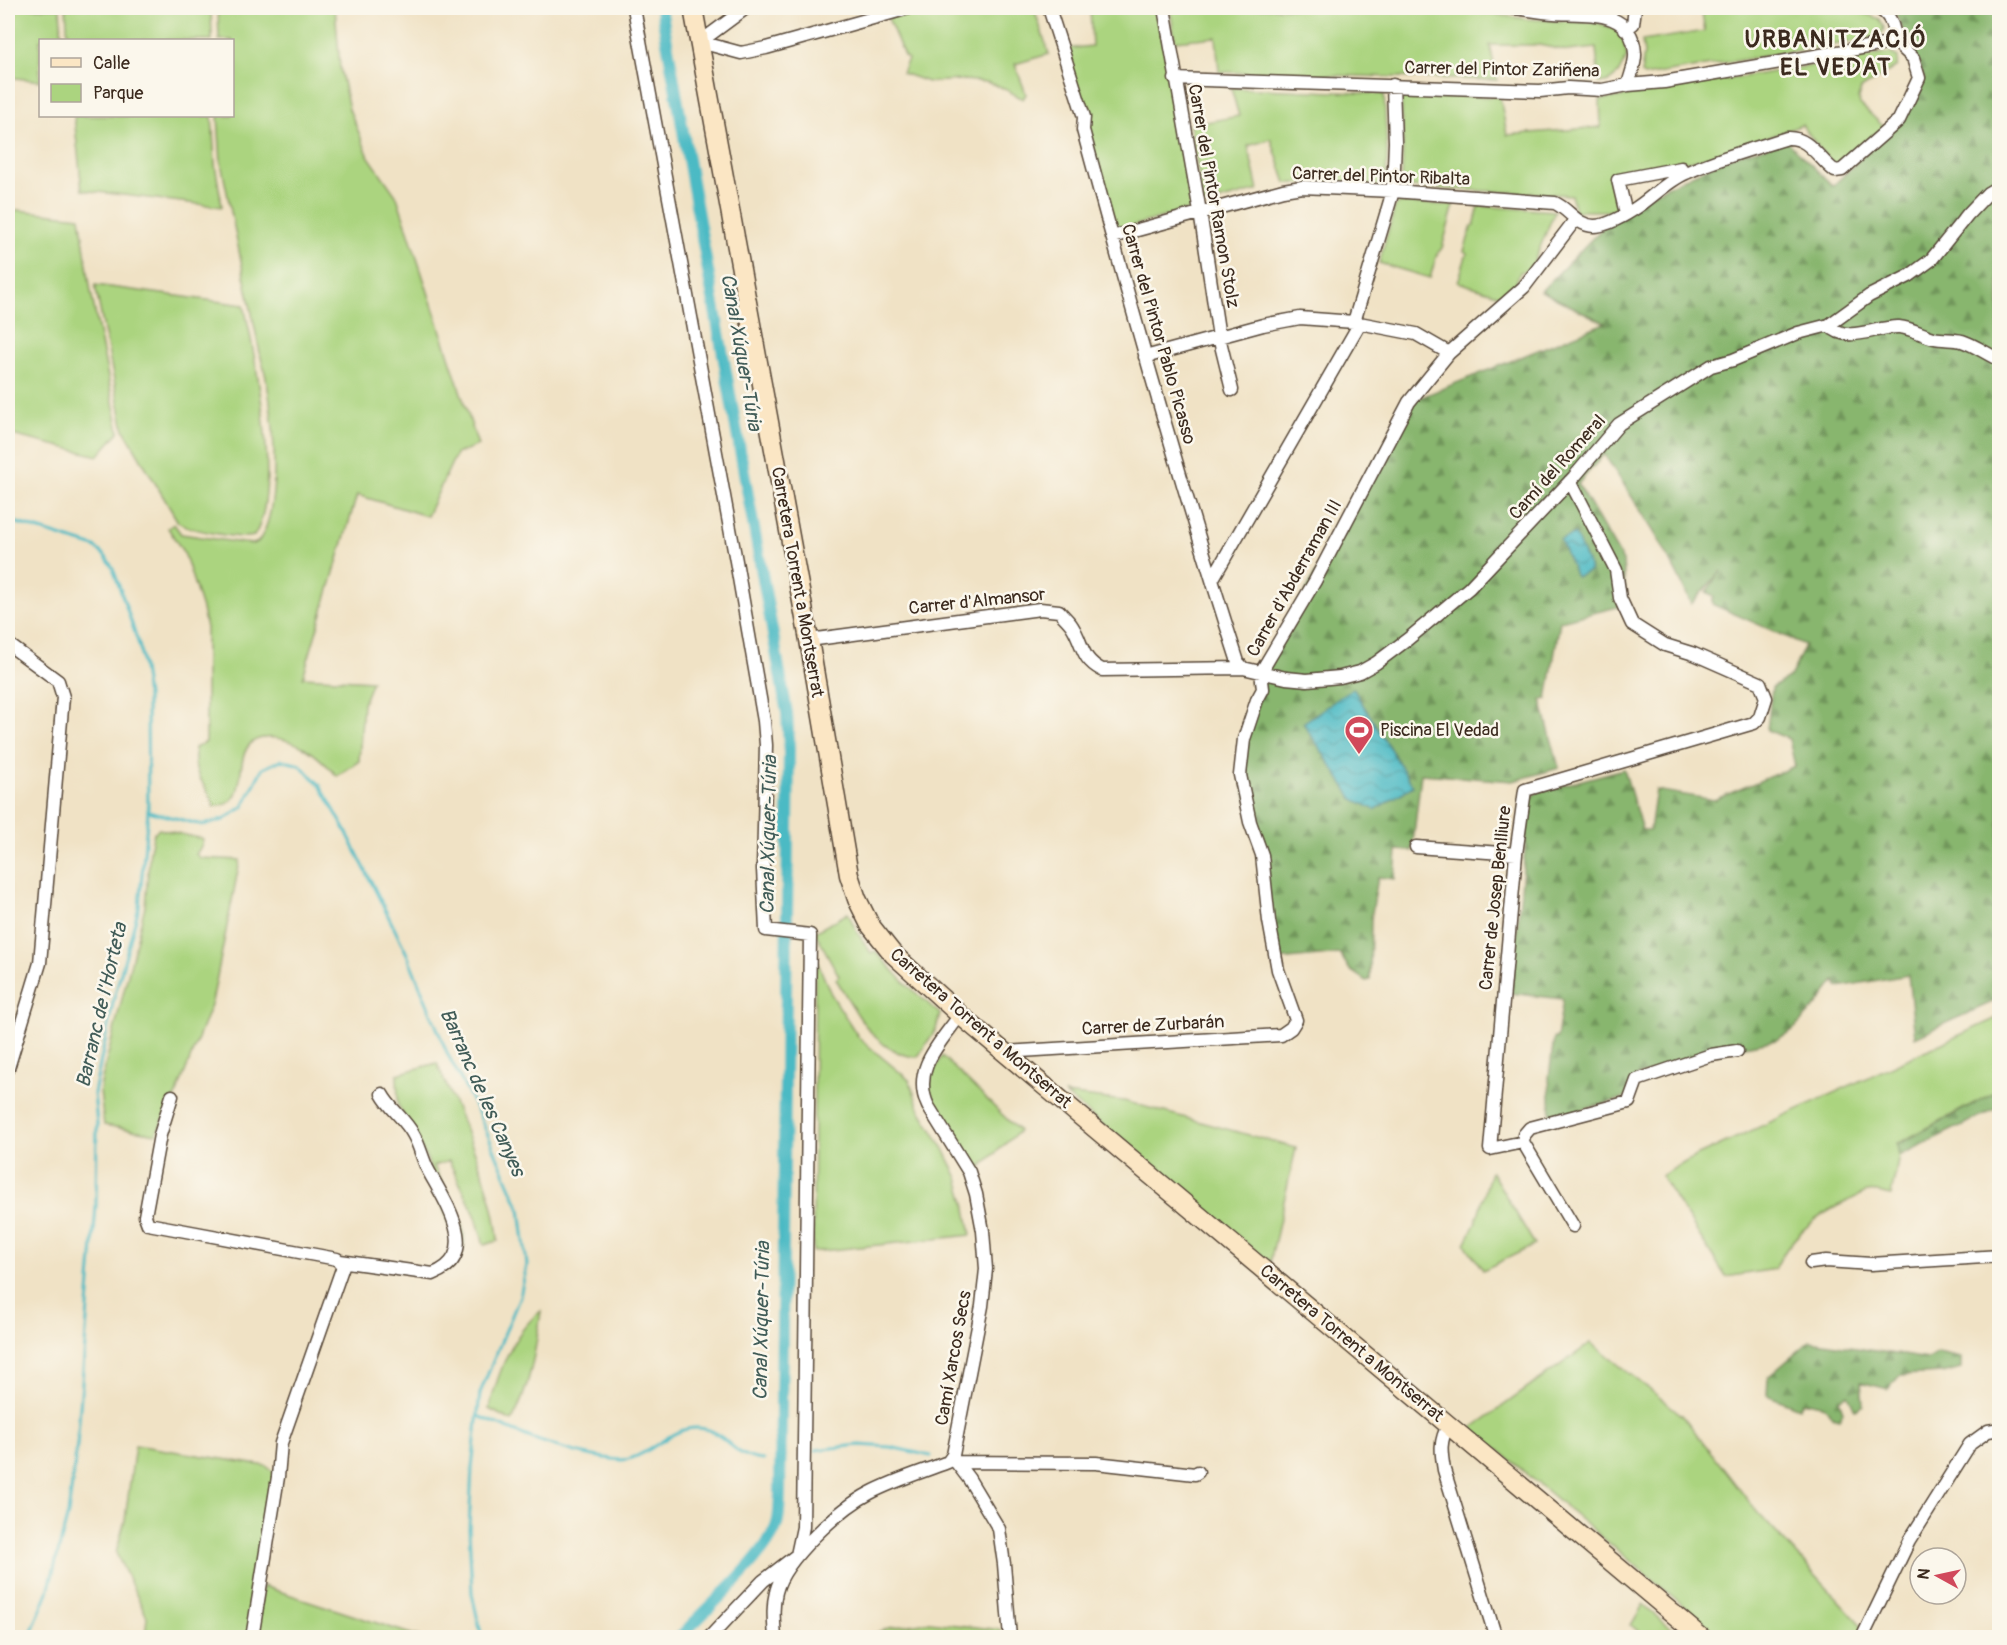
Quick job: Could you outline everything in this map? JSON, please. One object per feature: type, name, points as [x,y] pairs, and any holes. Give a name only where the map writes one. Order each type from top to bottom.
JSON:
[{"type":"main road","name":"Carretera Torrent a Montserrat","points":[[693,8],[809,640],[842,847],[857,899],[870,925],[893,954],[960,1015],[1702,1638]]},
{"type":"street","points":[[634,8],[764,721],[766,745],[763,869],[766,930],[810,935],[803,1527],[797,1555],[782,1575],[776,1592],[773,1613],[775,1638]]},
{"type":"street","points":[[700,42],[746,8]]},
{"type":"street","points":[[700,42],[741,53],[909,8]]},
{"type":"street","name":"Carrer del Pintor Pablo Picasso","points":[[1049,8],[1084,117],[1083,130],[1145,357],[1212,580],[1238,662],[1243,668]]},
{"type":"street","name":"Carrer del Pintor Ramon Stolz","points":[[1164,8],[1200,212],[1219,337],[1232,390]]},
{"type":"street","points":[[1512,8],[1609,17],[1622,24],[1636,55],[1628,85]]},
{"type":"street","points":[[1625,29],[1633,24],[1635,8]]},
{"type":"street","points":[[1575,220],[1596,226],[1616,220],[1647,201],[1684,173],[1787,138],[1797,138],[1827,166],[1835,171],[1842,170],[1899,120],[1919,78],[1912,58],[1896,42],[1891,20],[1882,9],[1876,8]]},
{"type":"street","name":"Carrer del Pintor Zariñena","points":[[1175,78],[1540,91],[1568,88],[1602,90],[1664,82],[1896,42]]},
{"type":"street","points":[[1212,580],[1357,322],[1393,191],[1395,142],[1393,85]]},
{"type":"street","points":[[1626,214],[1618,180],[1681,168],[1684,173]]},
{"type":"street","name":"Camí del Romeral","points":[[1261,672],[1307,680],[1340,677],[1360,672],[1376,663],[1469,588],[1570,481],[1619,424],[1711,366],[1733,360],[1798,333],[1829,325],[1869,296],[1909,276],[1931,260],[1968,214],[1988,193],[2000,186]]},
{"type":"street","name":"Carrer del Pintor Ribalta","points":[[1112,237],[1283,190],[1302,187],[1555,203],[1564,208],[1575,220]]},
{"type":"street","name":"Carrer d'Abderraman III","points":[[1296,1020],[1278,970],[1269,921],[1262,855],[1250,822],[1240,775],[1245,738],[1257,700],[1263,689],[1261,672],[1315,581],[1409,402],[1449,353],[1524,287],[1575,220]]},
{"type":"street","points":[[1145,357],[1263,325],[1300,318],[1357,322],[1416,334],[1449,353]]},
{"type":"street","points":[[1829,325],[1836,333],[1848,334],[1900,327],[1934,338],[1963,341],[2000,360]]},
{"type":"street","name":"Carrer de Josep Benlliure","points":[[1524,1142],[1491,1149],[1516,854],[1525,790],[1754,723],[1760,717],[1766,698],[1760,683],[1751,678],[1694,654],[1665,645],[1632,624],[1620,598],[1616,570],[1570,481]]},
{"type":"street","name":"Carrer d'Almansor","points":[[809,640],[1040,609],[1059,611],[1072,626],[1086,659],[1102,670],[1243,668],[1261,672]]},
{"type":"street","points":[[8,644],[58,681],[63,697],[40,963],[8,1068]]},
{"type":"street","points":[[1416,847],[1516,854]]},
{"type":"street","name":"Camí Xarcos Secs","points":[[953,1460],[986,1269],[976,1194],[969,1172],[928,1106],[922,1094],[922,1083],[927,1062],[960,1015]]},
{"type":"street","name":"Carrer de Zurbarán","points":[[1005,1052],[1281,1035],[1291,1028],[1296,1020]]},
{"type":"street","points":[[1574,1226],[1524,1142],[1524,1135],[1530,1128],[1629,1102],[1637,1080],[1711,1055],[1737,1051]]},
{"type":"street","points":[[340,1261],[433,1274],[443,1270],[457,1252],[458,1236],[455,1222],[426,1166],[414,1134],[382,1094]]},
{"type":"street","points":[[172,1096],[160,1135],[145,1216],[148,1224],[337,1258],[343,1266],[281,1443],[278,1477],[252,1638]]},
{"type":"street","points":[[1811,1263],[1870,1264],[2000,1256]]},
{"type":"street","points":[[1449,1424],[1441,1441],[1440,1451],[1444,1470],[1496,1638]]},
{"type":"street","points":[[1862,1638],[1909,1541],[1970,1444],[1988,1431],[2000,1429]]},
{"type":"street","points":[[953,1460],[988,1507],[999,1529],[1010,1638]]},
{"type":"street","points":[[708,1638],[763,1581],[868,1494],[953,1460],[1096,1463],[1195,1474],[1198,1472]]},
{"type":"green space","points":[[8,8],[60,8],[62,39],[39,39],[39,81],[8,77]]},
{"type":"green space","points":[[66,8],[211,8],[212,39],[68,39]]},
{"type":"green space","points":[[218,8],[335,8],[340,68],[349,109],[369,157],[397,197],[478,445],[456,454],[427,516],[357,495],[303,677],[372,681],[363,704],[359,761],[337,776],[318,757],[299,745],[283,739],[259,739],[252,742],[243,757],[239,784],[233,799],[214,807],[195,766],[195,748],[206,742],[206,628],[185,555],[168,528],[174,524],[181,534],[243,543],[258,542],[266,526],[274,479],[270,399],[221,163],[218,117],[234,117],[234,39],[219,39]]},
{"type":"green space","points":[[919,8],[1034,8],[1049,54],[1015,64],[1026,94],[1023,99],[986,82],[963,80],[928,82],[902,73],[908,59],[904,56],[888,18]]},
{"type":"green space","points":[[1090,8],[1158,8],[1191,209],[1114,231],[1089,137],[1091,136],[1087,116],[1065,49],[1092,46]]},
{"type":"green space","points":[[1170,8],[1451,8],[1527,19],[1598,23],[1613,28],[1619,33],[1627,57],[1618,74],[1609,81],[1599,83],[1596,48],[1568,51],[1539,45],[1490,45],[1497,80],[1219,72],[1216,37],[1175,41]]},
{"type":"green space","points":[[1701,8],[1850,8],[1880,19],[1884,28],[1882,33],[1875,38],[1644,76],[1641,74],[1644,53],[1642,41],[1705,31]]},
{"type":"green space","points":[[1893,8],[1999,8],[1999,999],[1915,1037],[1908,975],[1838,987],[1835,981],[1816,1006],[1793,1030],[1776,1040],[1739,1047],[1637,1076],[1625,1098],[1551,1118],[1549,1077],[1554,1038],[1557,1038],[1563,999],[1511,993],[1530,798],[1538,792],[1624,769],[1642,830],[1650,830],[1656,790],[1714,800],[1795,766],[1789,739],[1767,730],[1772,688],[1791,676],[1805,645],[1714,605],[1712,601],[1714,596],[1706,592],[1721,571],[1691,604],[1662,546],[1604,454],[1578,484],[1623,561],[1626,605],[1560,621],[1547,699],[1541,700],[1559,768],[1513,781],[1421,774],[1412,851],[1397,850],[1395,879],[1378,877],[1371,919],[1370,980],[1366,981],[1350,970],[1340,954],[1278,960],[1262,855],[1240,775],[1261,672],[1409,402],[1605,323],[1541,291],[1622,208],[1732,156],[1787,141],[1833,186],[1899,120],[1924,77]]},
{"type":"green space","points":[[1890,53],[1898,57],[1897,66],[1861,89],[1858,98],[1860,104],[1884,127],[1836,165],[1832,165],[1802,125],[1720,155],[1612,176],[1618,208],[1610,211],[1575,211],[1571,195],[1407,187],[1402,182],[1401,94],[1500,97],[1507,135],[1601,127],[1600,100]]},
{"type":"green space","points":[[1231,88],[1384,94],[1386,182],[1382,185],[1286,183],[1271,139],[1248,146],[1258,190],[1204,205],[1190,125],[1239,116]]},
{"type":"green space","points":[[74,117],[212,117],[215,164],[222,207],[82,190]]},
{"type":"green space","points":[[1400,203],[1454,205],[1442,248],[1437,254],[1430,278],[1379,263],[1395,207]]},
{"type":"green space","points":[[1479,206],[1555,211],[1531,269],[1520,272],[1510,298],[1458,282],[1467,253],[1464,251]]},
{"type":"green space","points":[[8,209],[80,217],[91,292],[119,432],[98,456],[8,434]]},
{"type":"green space","points":[[95,285],[244,305],[260,389],[266,457],[266,489],[262,516],[254,536],[238,537],[215,534],[178,522],[124,430]]},
{"type":"green space","points":[[159,829],[203,839],[196,854],[200,858],[240,860],[212,1002],[177,1093],[156,1134],[104,1125],[100,1091],[145,906],[150,850],[154,833]]},
{"type":"green space","points":[[848,913],[871,953],[875,951],[906,984],[940,1014],[936,1029],[916,1057],[901,1054],[877,1039],[867,1028],[836,979],[839,976],[815,932]]},
{"type":"green space","points":[[815,961],[831,994],[859,1038],[909,1080],[920,1110],[944,1149],[958,1178],[971,1235],[813,1252]]},
{"type":"green space","points":[[1999,1017],[1999,1090],[1897,1144],[1899,1156],[1891,1195],[1874,1191],[1866,1193],[1816,1219],[1797,1236],[1775,1269],[1726,1277],[1661,1176],[1694,1157]]},
{"type":"green space","points":[[942,1056],[1019,1131],[973,1174],[939,1115],[930,1091],[931,1078]]},
{"type":"green space","points":[[437,1063],[483,1174],[490,1197],[498,1241],[484,1245],[476,1217],[449,1161],[434,1166],[454,1206],[464,1234],[464,1248],[458,1261],[447,1272],[454,1241],[427,1159],[398,1105],[397,1074]]},
{"type":"green space","points":[[1999,1090],[1999,1107],[1899,1156],[1897,1145]]},
{"type":"green space","points":[[1065,1094],[1124,1101],[1296,1148],[1270,1263]]},
{"type":"green space","points":[[1491,1171],[1535,1245],[1483,1270],[1465,1244],[1476,1222]]},
{"type":"green space","points":[[541,1311],[528,1381],[512,1421],[489,1409],[507,1356],[521,1331]]},
{"type":"green space","points":[[1810,1341],[1929,1359],[1938,1353],[1961,1358],[1961,1368],[1943,1373],[1900,1375],[1888,1389],[1861,1382],[1863,1405],[1855,1410],[1848,1394],[1839,1400],[1843,1411],[1839,1419],[1832,1417],[1825,1406],[1803,1401],[1799,1408],[1767,1395],[1768,1377]]},
{"type":"green space","points":[[1591,1343],[1683,1416],[1757,1512],[1864,1628],[1860,1637],[1721,1637],[1472,1428]]},
{"type":"green space","points":[[135,1445],[266,1466],[275,1473],[248,1637],[145,1637],[147,1617],[116,1553],[125,1520]]},
{"type":"green space","points":[[263,1586],[420,1637],[255,1638]]},
{"type":"green space","points":[[1643,1605],[1681,1637],[1645,1637],[1631,1625]]},
{"type":"green space","points":[[929,1622],[1002,1630],[1000,1637],[866,1637],[888,1628]]},
{"type":"water","points":[[1575,534],[1591,571],[1576,577],[1560,540]]},
{"type":"water","name":"Piscina El Vedad","points":[[1353,688],[1413,786],[1375,810],[1353,799],[1303,723]]},
{"type":"waterway","name":"Canal Xúquer-Túria","points":[[661,8],[787,713],[789,748],[779,1516],[776,1527],[759,1554],[679,1638]]},
{"type":"waterway","name":"Barranc de l'Horteta","points":[[8,520],[95,547],[106,557],[113,568],[140,648],[147,696],[148,811],[139,907],[114,998],[94,1093],[97,1124],[96,1206],[77,1445],[68,1514],[48,1592],[29,1638]]},
{"type":"waterway","name":"Barranc de les Canyes","points":[[148,811],[202,825],[223,820],[243,807],[262,769],[281,760],[300,765],[320,785],[346,831],[407,954],[448,1055],[477,1110],[520,1209],[527,1265],[520,1296],[480,1393],[472,1468],[469,1528],[472,1594],[482,1638]]},
{"type":"waterway","points":[[478,1416],[556,1446],[605,1458],[629,1459],[680,1431],[698,1428],[715,1433],[743,1454],[763,1460]]},
{"type":"waterway","points":[[815,1450],[859,1445],[890,1447],[931,1456]]},
{"type":"place","name":"Piscina El Vedad","points":[[1359,756]]},
{"type":"district","name":"URBANITZACIÓ EL VEDAT","points":[[1836,53]]}]
